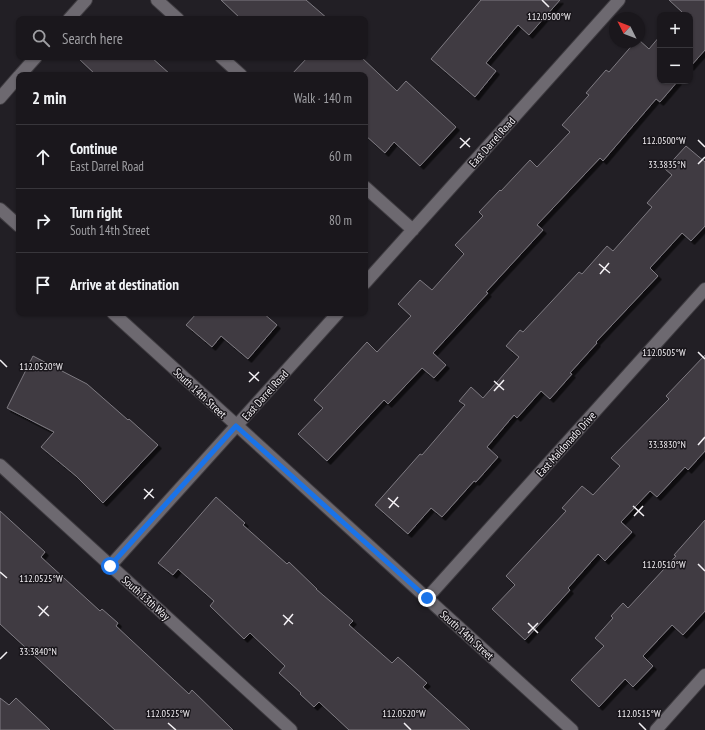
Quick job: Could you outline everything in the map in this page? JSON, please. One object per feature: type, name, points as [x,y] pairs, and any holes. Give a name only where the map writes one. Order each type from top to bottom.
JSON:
[{"type":"street","points":[[72,16],[86,0]]},
{"type":"street","points":[[157,0],[175,16]]},
{"type":"street","name":"East Darrel Road","points":[[368,280],[619,0]]},
{"type":"street","points":[[23,72],[33,60]]},
{"type":"street","points":[[224,60],[238,72]]},
{"type":"street","points":[[0,98],[16,80]]},
{"type":"street","points":[[368,190],[413,230]]},
{"type":"street","points":[[0,209],[16,223]]},
{"type":"street","name":"East Maldonado Drive","points":[[427,598],[705,289]]},
{"type":"street","name":"South 14th Street","points":[[116,316],[572,730]]},
{"type":"street","name":"East Darrel Road","points":[[110,566],[335,316]]},
{"type":"street","name":"South 13th Way","points":[[0,465],[291,730]]},
{"type":"street","points":[[656,730],[705,675]]},
{"type":"building","points":[[221,0],[306,0],[325,16],[238,16]]},
{"type":"building","points":[[481,0],[560,0],[529,35],[518,25],[486,63],[496,71],[475,97],[431,59]]},
{"type":"building","points":[[669,0],[705,0],[705,50],[693,64],[693,12],[682,12]]},
{"type":"building","points":[[657,40],[657,84],[675,84],[660,102],[656,99],[603,161],[600,158],[537,225],[543,230],[433,353],[446,365],[434,378],[422,368],[388,404],[384,400],[327,461],[298,434],[323,408],[314,400],[367,342],[377,352],[411,316],[398,304],[420,280],[432,290],[464,254],[455,245],[483,216],[479,212],[530,160],[537,167],[570,132],[562,125],[589,95],[586,93],[606,70],[609,72],[630,48],[645,48],[645,45],[649,49]]},
{"type":"building","points":[[80,60],[154,60],[168,72],[93,72]]},
{"type":"building","points":[[305,60],[364,60],[397,91],[406,81],[456,127],[420,166],[394,142],[385,153],[368,138],[368,72],[294,72]]},
{"type":"building","points":[[686,146],[705,162],[705,226],[691,241],[682,233],[650,268],[658,276],[596,342],[597,343],[570,373],[572,374],[550,399],[541,391],[517,418],[514,415],[487,447],[498,457],[476,482],[474,481],[442,517],[431,508],[408,534],[375,505],[420,454],[422,455],[465,405],[459,401],[471,387],[483,398],[519,357],[506,346],[520,330],[523,332],[579,272],[582,274],[607,246],[613,251],[652,207],[647,203],[672,175],[665,169]]},
{"type":"building","points":[[194,316],[266,316],[277,325],[248,359],[221,336],[212,347],[186,325]]},
{"type":"building","points":[[705,355],[705,451],[688,470],[685,467],[657,497],[650,491],[621,522],[632,532],[605,561],[598,554],[568,588],[570,590],[525,640],[492,609],[515,585],[506,576],[566,511],[562,508],[582,486],[593,495],[620,466],[611,458],[669,399],[666,396]]},
{"type":"building","points":[[33,356],[87,384],[158,445],[103,503],[76,476],[41,447],[54,432],[7,408]]},
{"type":"building","points":[[216,497],[245,523],[243,525],[287,564],[289,562],[316,589],[353,621],[349,625],[392,663],[398,657],[427,683],[423,687],[470,730],[349,730],[319,702],[314,707],[279,673],[285,666],[250,633],[244,639],[210,606],[214,601],[178,569],[173,575],[158,563]]},
{"type":"building","points":[[0,511],[45,552],[41,557],[100,611],[102,609],[118,623],[116,626],[189,694],[192,690],[233,730],[115,730],[0,624]]},
{"type":"building","points":[[705,520],[705,611],[683,635],[672,625],[643,656],[653,666],[633,687],[625,679],[599,707],[571,680],[604,646],[595,638],[613,618],[611,616],[623,603],[628,608],[676,556],[674,555]]},
{"type":"building","points":[[0,698],[9,705],[16,698],[50,730],[0,730]]},
{"type":"route","points":[[110,566],[236,426],[427,598]]}]
